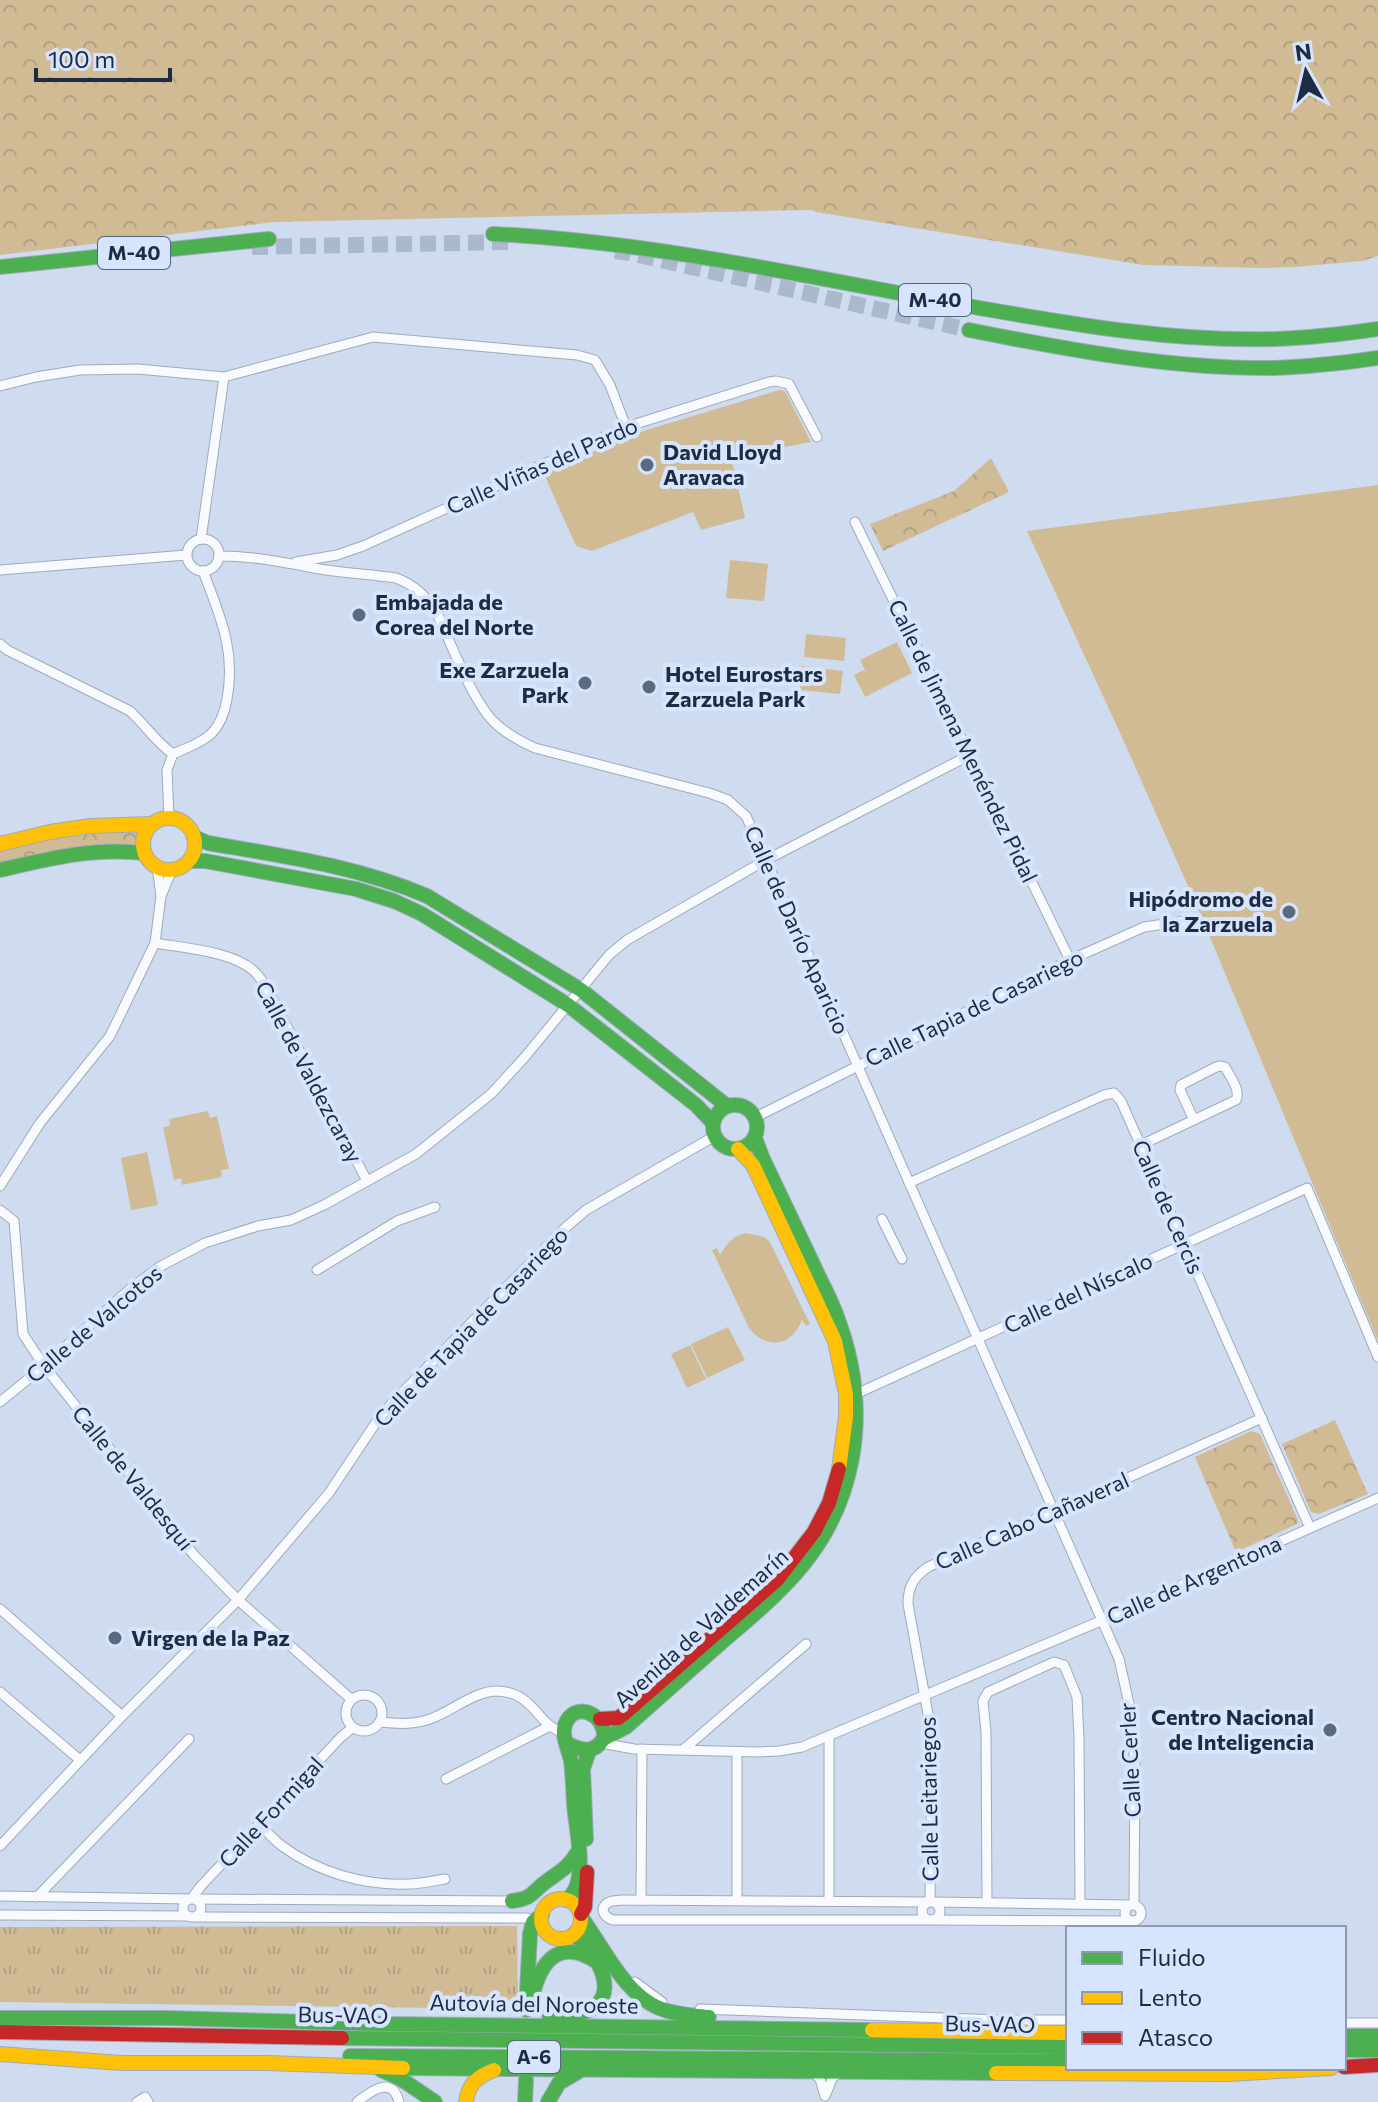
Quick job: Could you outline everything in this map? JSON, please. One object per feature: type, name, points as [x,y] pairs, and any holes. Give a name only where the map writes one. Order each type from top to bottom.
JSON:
[{"type":"main road","name":"M-40","points":[[493,234],[632,246],[1026,317],[1122,330],[1212,339],[1267,339],[1339,336],[1378,329]]},
{"type":"main road","name":"M-40","points":[[0,267],[269,239]]},
{"type":"main road","points":[[1212,339],[1378,318]]},
{"type":"main road","name":"M-40","points":[[969,330],[1109,357],[1185,366],[1264,369],[1341,364],[1378,358]]},
{"type":"main road","points":[[169,818],[185,823],[194,837],[194,850],[189,861],[172,870],[150,862],[144,853],[143,843],[144,835],[152,824],[169,818]]},
{"type":"main road","points":[[0,844],[91,826],[152,824]]},
{"type":"main road","points":[[194,837],[208,843],[353,868],[427,896],[581,990],[727,1106]]},
{"type":"main road","points":[[0,870],[94,851],[144,853]]},
{"type":"main road","points":[[189,861],[205,861],[356,889],[422,914],[568,1005],[696,1105],[723,1145],[738,1149],[748,1145],[755,1138],[758,1125],[756,1117],[747,1107],[736,1104],[727,1106],[717,1114],[714,1130]]},
{"type":"main road","name":"Avenida de Valdemarín","points":[[598,1744],[626,1727],[805,1565],[840,1505],[850,1474],[858,1416],[852,1363],[836,1313],[755,1138]]},
{"type":"main road","name":"Avenida de Valdemarín","points":[[600,1719],[618,1718],[625,1713],[777,1580],[814,1532],[829,1503],[839,1472],[846,1394],[835,1341],[753,1165],[738,1149]]},
{"type":"main road","points":[[538,1919],[551,1936],[562,1939],[574,1934],[584,1915],[587,1867],[583,1769],[604,1729],[593,1713],[583,1711],[567,1721],[560,1734],[572,1776],[577,1853],[577,1886],[567,1900]]},
{"type":"main road","points":[[560,1734],[577,1751],[598,1744]]},
{"type":"main road","points":[[512,1901],[534,1895],[550,1879],[564,1872],[577,1853]]},
{"type":"main road","points":[[530,2005],[529,1944],[544,1908],[553,1901],[567,1900],[584,1915],[615,1968],[634,1992],[663,2011],[690,2017],[877,2022],[901,2030]]},
{"type":"main road","points":[[384,2024],[421,2017],[567,2015],[589,2011],[604,1993],[606,1983],[589,1946],[574,1934]]},
{"type":"main road","points":[[530,2005],[536,1951],[544,1939],[551,1936]]},
{"type":"main road","points":[[530,2005],[538,1973],[542,1965],[555,1955],[576,1951],[599,1964]]},
{"type":"main road","points":[[0,2010],[90,2011],[127,2018]]},
{"type":"main road","name":"Autovía del Noroeste","points":[[0,2018],[1066,2033]]},
{"type":"main road","name":"Bus-VAO","points":[[0,2032],[1066,2047]]},
{"type":"main road","points":[[1346,2036],[1378,2036]]},
{"type":"main road","points":[[0,2041],[475,2045],[552,2042]]},
{"type":"main road","points":[[1346,2050],[1378,2050]]},
{"type":"main road","points":[[0,2054],[122,2063],[282,2063],[496,2069],[1228,2074],[1297,2070]]},
{"type":"main road","name":"A-6","points":[[0,2054],[1066,2061]]},
{"type":"main road","points":[[1346,2065],[1378,2064]]},
{"type":"main road","points":[[372,2067],[401,2079],[435,2102]]},
{"type":"main road","points":[[466,2102],[472,2083],[496,2069]]},
{"type":"main road","points":[[548,2102],[557,2084],[583,2070]]},
{"type":"main road","points":[[526,2101],[529,2080]]},
{"type":"street","points":[[0,386],[80,370],[138,369],[224,377],[373,337],[577,355],[595,360],[610,385],[626,427]]},
{"type":"street","points":[[201,539],[224,377]]},
{"type":"street","name":"Calle Viñas del Pardo","points":[[292,562],[337,555],[626,427],[769,382],[789,384],[817,437]]},
{"type":"street","name":"Calle de Jimena Menéndez Pidal","points":[[855,522],[1070,960]]},
{"type":"street","points":[[201,539],[216,545],[219,556],[211,570],[194,569],[186,555],[192,542],[201,539]]},
{"type":"street","points":[[349,550],[351,573]]},
{"type":"street","points":[[0,570],[186,555]]},
{"type":"street","points":[[336,571],[337,555]]},
{"type":"street","name":"Calle de Darío Aparicio","points":[[219,556],[292,562],[396,578],[407,583],[428,598],[436,611],[484,709],[492,720],[516,739],[535,748],[709,793],[728,800],[746,816],[1103,1620]]},
{"type":"street","points":[[169,818],[167,770],[173,754],[199,743],[214,731],[225,710],[231,673],[229,646],[203,571]]},
{"type":"street","points":[[0,644],[130,711],[159,744],[173,754]]},
{"type":"street","name":"Calle de Valcotos","points":[[0,1402],[131,1288],[161,1266],[205,1243],[258,1226],[291,1220],[416,1154],[491,1094],[609,955],[627,940],[766,860],[970,755]]},
{"type":"street","points":[[0,1186],[40,1123],[110,1036],[155,943],[161,896],[157,867]]},
{"type":"street","points":[[161,896],[172,870]]},
{"type":"street","name":"Calle Tapia de Casariego","points":[[756,1117],[1070,960],[1144,927],[1199,919]]},
{"type":"street","name":"Calle de Valdezcaray","points":[[155,943],[226,956],[253,970],[272,998],[367,1181]]},
{"type":"street","points":[[1141,1145],[1194,1120],[1236,1100],[1237,1090],[1225,1067],[1216,1067],[1181,1085],[1180,1090],[1194,1120]]},
{"type":"street","name":"Calle de Cercis","points":[[909,1183],[1114,1093],[1121,1101],[1141,1145],[1310,1528]]},
{"type":"street","name":"Calle de Tapia de Casariego","points":[[238,1600],[329,1493],[393,1402],[564,1229],[586,1210],[714,1130]]},
{"type":"street","name":"Calle del Níscalo","points":[[856,1394],[1307,1188],[1378,1357]]},
{"type":"street","points":[[317,1270],[397,1221],[435,1207]]},
{"type":"street","name":"Calle de Valdesquí","points":[[0,1210],[14,1221],[23,1334],[44,1366],[194,1555],[238,1600],[351,1699]]},
{"type":"street","points":[[882,1219],[902,1259]]},
{"type":"street","name":"Calle Cabo Cañaveral","points":[[925,1696],[908,1604],[908,1590],[916,1576],[928,1567],[1262,1418]]},
{"type":"street","name":"Calle de Argentona","points":[[598,1744],[631,1749],[737,1752],[802,1747],[1103,1620],[1378,1498]]},
{"type":"street","points":[[0,1846],[122,1716],[238,1600]]},
{"type":"street","points":[[0,1609],[122,1716]]},
{"type":"street","name":"Calle Cerler","points":[[931,1920],[1139,1919],[1142,1913],[1140,1907],[1132,1904],[1135,1768],[1132,1717],[1119,1659],[1103,1620]]},
{"type":"street","points":[[684,1749],[806,1644]]},
{"type":"street","points":[[1010,1660],[1020,1677]]},
{"type":"street","points":[[987,1902],[983,1701],[988,1692],[1054,1662],[1064,1665],[1077,1697],[1080,1903]]},
{"type":"street","points":[[380,1722],[419,1723],[495,1691],[512,1693],[526,1701],[560,1734],[446,1779]]},
{"type":"street","points":[[0,1692],[80,1760]]},
{"type":"street","points":[[361,1695],[375,1697],[383,1711],[380,1722],[377,1727],[363,1732],[352,1728],[346,1718],[346,1708],[351,1699],[361,1695]]},
{"type":"street","name":"Calle Leitariegos","points":[[925,1696],[932,1768],[930,1902]]},
{"type":"street","name":"Calle Formigal","points":[[192,1899],[352,1728]]},
{"type":"street","points":[[829,1737],[829,1901]]},
{"type":"street","points":[[37,1897],[189,1739]]},
{"type":"street","points":[[641,1900],[642,1749]]},
{"type":"street","points":[[737,1752],[737,1900]]},
{"type":"street","points":[[259,1824],[283,1846],[341,1875],[375,1883],[409,1885],[445,1879]]},
{"type":"street","points":[[0,1896],[512,1901]]},
{"type":"street","points":[[192,1899],[200,1902],[201,1908],[199,1914],[191,1917],[184,1913],[183,1907],[185,1902],[192,1899]]},
{"type":"street","points":[[931,1920],[923,1917],[921,1911],[923,1905],[930,1902],[938,1905],[940,1910],[939,1916],[931,1920],[613,1920],[607,1918],[603,1909],[611,1901],[641,1900],[987,1902],[1132,1904]]},
{"type":"street","points":[[0,1915],[538,1919]]},
{"type":"street","points":[[584,1915],[619,1965],[641,1988],[663,2003],[686,2008],[1066,2020]]},
{"type":"street","points":[[1346,2023],[1378,2023]]},
{"type":"street","points":[[813,2072],[820,2079],[825,2099]]},
{"type":"street","points":[[825,2099],[833,2077],[843,2072]]},
{"type":"street","points":[[357,2102],[371,2091],[386,2087],[397,2094],[399,2102]]},
{"type":"street","points":[[137,2102],[145,2097],[148,2102]]},
{"type":"green space","points":[[0,0],[1378,0],[1378,256],[1362,261],[1294,267],[1144,265],[811,210],[274,222],[0,255]]},
{"type":"green space","name":"David Lloyd Aravaca","points":[[779,390],[785,391],[811,442],[731,457],[745,518],[701,530],[693,512],[592,551],[576,546],[544,474],[630,435]]},
{"type":"green space","points":[[991,458],[1009,492],[883,551],[870,524],[954,491]]},
{"type":"green space","name":"Hipódromo de la Zarzuela","points":[[1378,485],[1378,1341],[1202,918],[1027,531]]},
{"type":"green space","points":[[730,560],[768,564],[764,601],[726,598]]},
{"type":"green space","points":[[806,634],[846,638],[844,661],[804,657]]},
{"type":"green space","points":[[897,642],[912,673],[865,697],[854,675],[864,670],[868,677],[860,660]]},
{"type":"green space","points":[[802,666],[843,671],[840,694],[800,690]]},
{"type":"green space","points":[[117,831],[141,832],[140,844],[116,844],[0,864],[0,851],[49,840]]},
{"type":"green space","points":[[208,1111],[210,1118],[217,1116],[229,1169],[221,1170],[222,1177],[182,1185],[181,1178],[174,1180],[163,1127],[170,1126],[169,1119]]},
{"type":"green space","points":[[147,1152],[158,1205],[131,1210],[121,1158]]},
{"type":"green space","points":[[746,1233],[764,1237],[770,1242],[810,1324],[806,1326],[802,1320],[798,1329],[786,1340],[763,1340],[749,1328],[712,1250],[717,1248],[720,1255],[731,1241]]},
{"type":"green space","points":[[728,1327],[745,1360],[707,1378],[691,1344]]},
{"type":"green space","points":[[690,1345],[706,1379],[687,1388],[671,1354]]},
{"type":"green space","points":[[1335,1420],[1368,1494],[1319,1514],[1311,1512],[1282,1444]]},
{"type":"green space","points":[[1251,1431],[1260,1434],[1298,1520],[1297,1524],[1236,1552],[1195,1457]]},
{"type":"green space","points":[[517,1926],[518,2009],[0,2002],[0,1927]]},
{"type":"tunnel","points":[[252,247],[509,242]]},
{"type":"tunnel","points":[[615,251],[969,330]]},
{"type":"traffic: fast","points":[[493,234],[676,253],[1016,314],[1164,335],[1275,339],[1378,329]]},
{"type":"traffic: fast","points":[[0,267],[269,239]]},
{"type":"traffic: fast","points":[[969,330],[1082,351],[1197,365],[1287,367],[1378,358]]},
{"type":"traffic: fast","points":[[194,837],[208,843],[347,869],[427,896],[581,990],[727,1106]]},
{"type":"traffic: fast","points":[[0,870],[89,853],[144,853]]},
{"type":"traffic: fast","points":[[189,861],[205,861],[356,889],[422,914],[568,1005],[696,1105],[713,1123]]},
{"type":"traffic: fast","points":[[735,1105],[751,1111],[757,1127],[751,1143],[735,1149],[719,1143],[713,1127],[719,1111],[735,1105]]},
{"type":"traffic: fast","points":[[603,1739],[626,1727],[760,1610],[807,1560],[827,1528],[842,1495],[852,1460],[856,1424],[848,1351],[831,1301],[755,1138]]},
{"type":"traffic: fast","points":[[567,1900],[577,1885],[580,1855],[571,1761],[564,1729],[569,1717],[582,1711],[600,1721],[604,1737],[593,1749],[568,1744]]},
{"type":"traffic: fast","points":[[586,1839],[583,1769],[589,1751]]},
{"type":"traffic: fast","points":[[512,1901],[532,1894],[567,1866],[577,1853]]},
{"type":"traffic: fast","points":[[526,2010],[530,1934],[533,1922],[542,1915]]},
{"type":"traffic: fast","points":[[581,1917],[635,1992],[659,2008],[709,2017]]},
{"type":"traffic: fast","points":[[549,2015],[581,2013],[595,2007],[602,1998],[605,1987],[598,1964],[574,1934]]},
{"type":"traffic: fast","points":[[534,1990],[543,1968],[557,1955],[575,1952],[597,1962]]},
{"type":"traffic: fast","points":[[0,2018],[872,2030]]},
{"type":"traffic: fast","points":[[1346,2036],[1378,2036]]},
{"type":"traffic: fast","points":[[342,2038],[1066,2047]]},
{"type":"traffic: fast","points":[[1346,2050],[1378,2050]]},
{"type":"traffic: fast","points":[[350,2056],[1066,2061]]},
{"type":"traffic: fast","points":[[403,2068],[996,2073]]},
{"type":"traffic: fast","points":[[381,2070],[401,2079],[435,2102]]},
{"type":"traffic: fast","points":[[548,2102],[559,2083],[578,2072]]},
{"type":"traffic: fast","points":[[525,2102],[526,2080]]},
{"type":"traffic: slow","points":[[169,818],[187,826],[195,844],[187,862],[169,870],[151,862],[143,844],[151,826],[169,818]]},
{"type":"traffic: slow","points":[[0,844],[91,826],[152,824]]},
{"type":"traffic: slow","points":[[738,1149],[753,1165],[835,1341],[846,1394],[839,1469]]},
{"type":"traffic: slow","points":[[561,1899],[575,1905],[581,1919],[575,1933],[561,1939],[547,1933],[541,1919],[547,1905],[561,1899]]},
{"type":"traffic: slow","points":[[872,2030],[1066,2033]]},
{"type":"traffic: slow","points":[[0,2054],[122,2063],[268,2063],[403,2068]]},
{"type":"traffic: slow","points":[[466,2102],[475,2082],[494,2070]]},
{"type":"traffic: slow","points":[[996,2073],[1228,2074],[1297,2070]]},
{"type":"traffic: jam","points":[[600,1719],[618,1718],[625,1713],[777,1580],[814,1532],[829,1503],[839,1469]]},
{"type":"traffic: jam","points":[[581,1914],[585,1907],[587,1872]]},
{"type":"traffic: jam","points":[[0,2032],[342,2038]]},
{"type":"traffic: jam","points":[[1346,2067],[1378,2065]]},
{"type":"place","name":"David Lloyd Aravaca","points":[[647,465]]},
{"type":"place","name":"Embajada de Corea del Norte","points":[[359,615]]},
{"type":"place","name":"Exe Zarzuela Park","points":[[585,683]]},
{"type":"place","name":"Hotel Eurostars Zarzuela Park","points":[[649,687]]},
{"type":"place","name":"Hipódromo de la Zarzuela","points":[[1289,912]]},
{"type":"place","name":"Virgen de la Paz","points":[[115,1638]]},
{"type":"place","name":"Centro Nacional de Inteligencia","points":[[1330,1730]]}]
